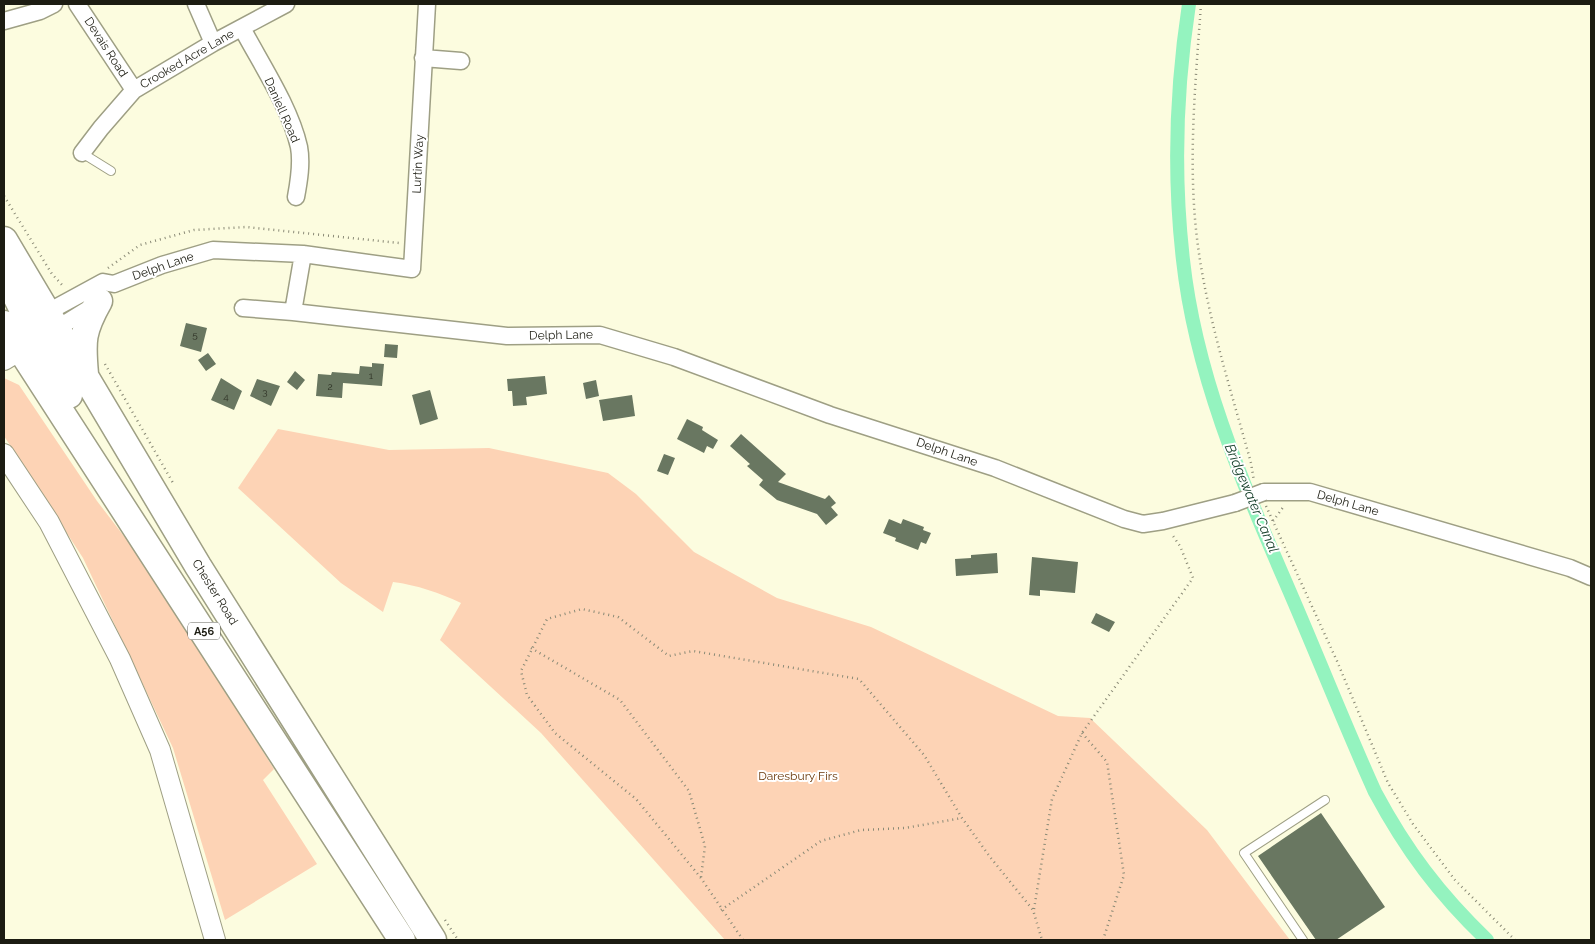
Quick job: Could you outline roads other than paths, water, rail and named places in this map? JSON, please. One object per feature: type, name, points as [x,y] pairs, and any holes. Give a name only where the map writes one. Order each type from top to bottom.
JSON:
[{"type":"highway","name":"Chester Road","points":[[4,240],[24,336],[142,537],[402,940]]},
{"type":"highway","points":[[4,272],[24,336]]},
{"type":"highway","points":[[85,377],[83,341],[86,324],[107,292]]},
{"type":"highway","name":"Chester Road","points":[[24,336],[85,377],[204,574],[432,940]]},
{"type":"street","points":[[4,21],[40,11],[54,4]]},
{"type":"street","name":"Devais Road","points":[[77,4],[134,90]]},
{"type":"street","points":[[196,4],[213,42]]},
{"type":"street","name":"Crooked Acre Lane","points":[[82,154],[100,128],[134,90],[213,42],[286,4]]},
{"type":"street","name":"Lurtin Way","points":[[412,270],[427,4]]},
{"type":"street","name":"Daniell Road","points":[[242,28],[294,129],[300,155],[296,197]]},
{"type":"street","points":[[423,58],[461,61]]},
{"type":"street","name":"Delph Lane","points":[[24,336],[162,265],[214,250],[302,254],[412,270]]},
{"type":"street","points":[[293,312],[302,254]]},
{"type":"street","name":"Delph Lane","points":[[24,336],[103,282],[107,292]]},
{"type":"street","name":"Delph Lane","points":[[243,308],[507,336],[600,335],[674,357],[830,415],[996,468],[1124,519],[1143,524],[1163,521],[1262,495],[1310,492],[1570,568],[1591,577]]},
{"type":"street","points":[[4,454],[54,530],[120,659],[160,750],[214,940]]},
{"type":"lane","points":[[82,154],[111,171]]},
{"type":"lane","points":[[1303,940],[1244,853],[1325,800]]},
{"type":"waterway","name":"Bridgewater Canal","points":[[1189,4],[1181,68],[1177,131],[1178,195],[1183,260],[1189,304],[1211,390],[1240,474],[1375,792],[1411,852],[1425,871],[1454,906],[1487,940]]},
{"type":"park label","name":"Daresbury Firs","points":[[798,776]]}]
